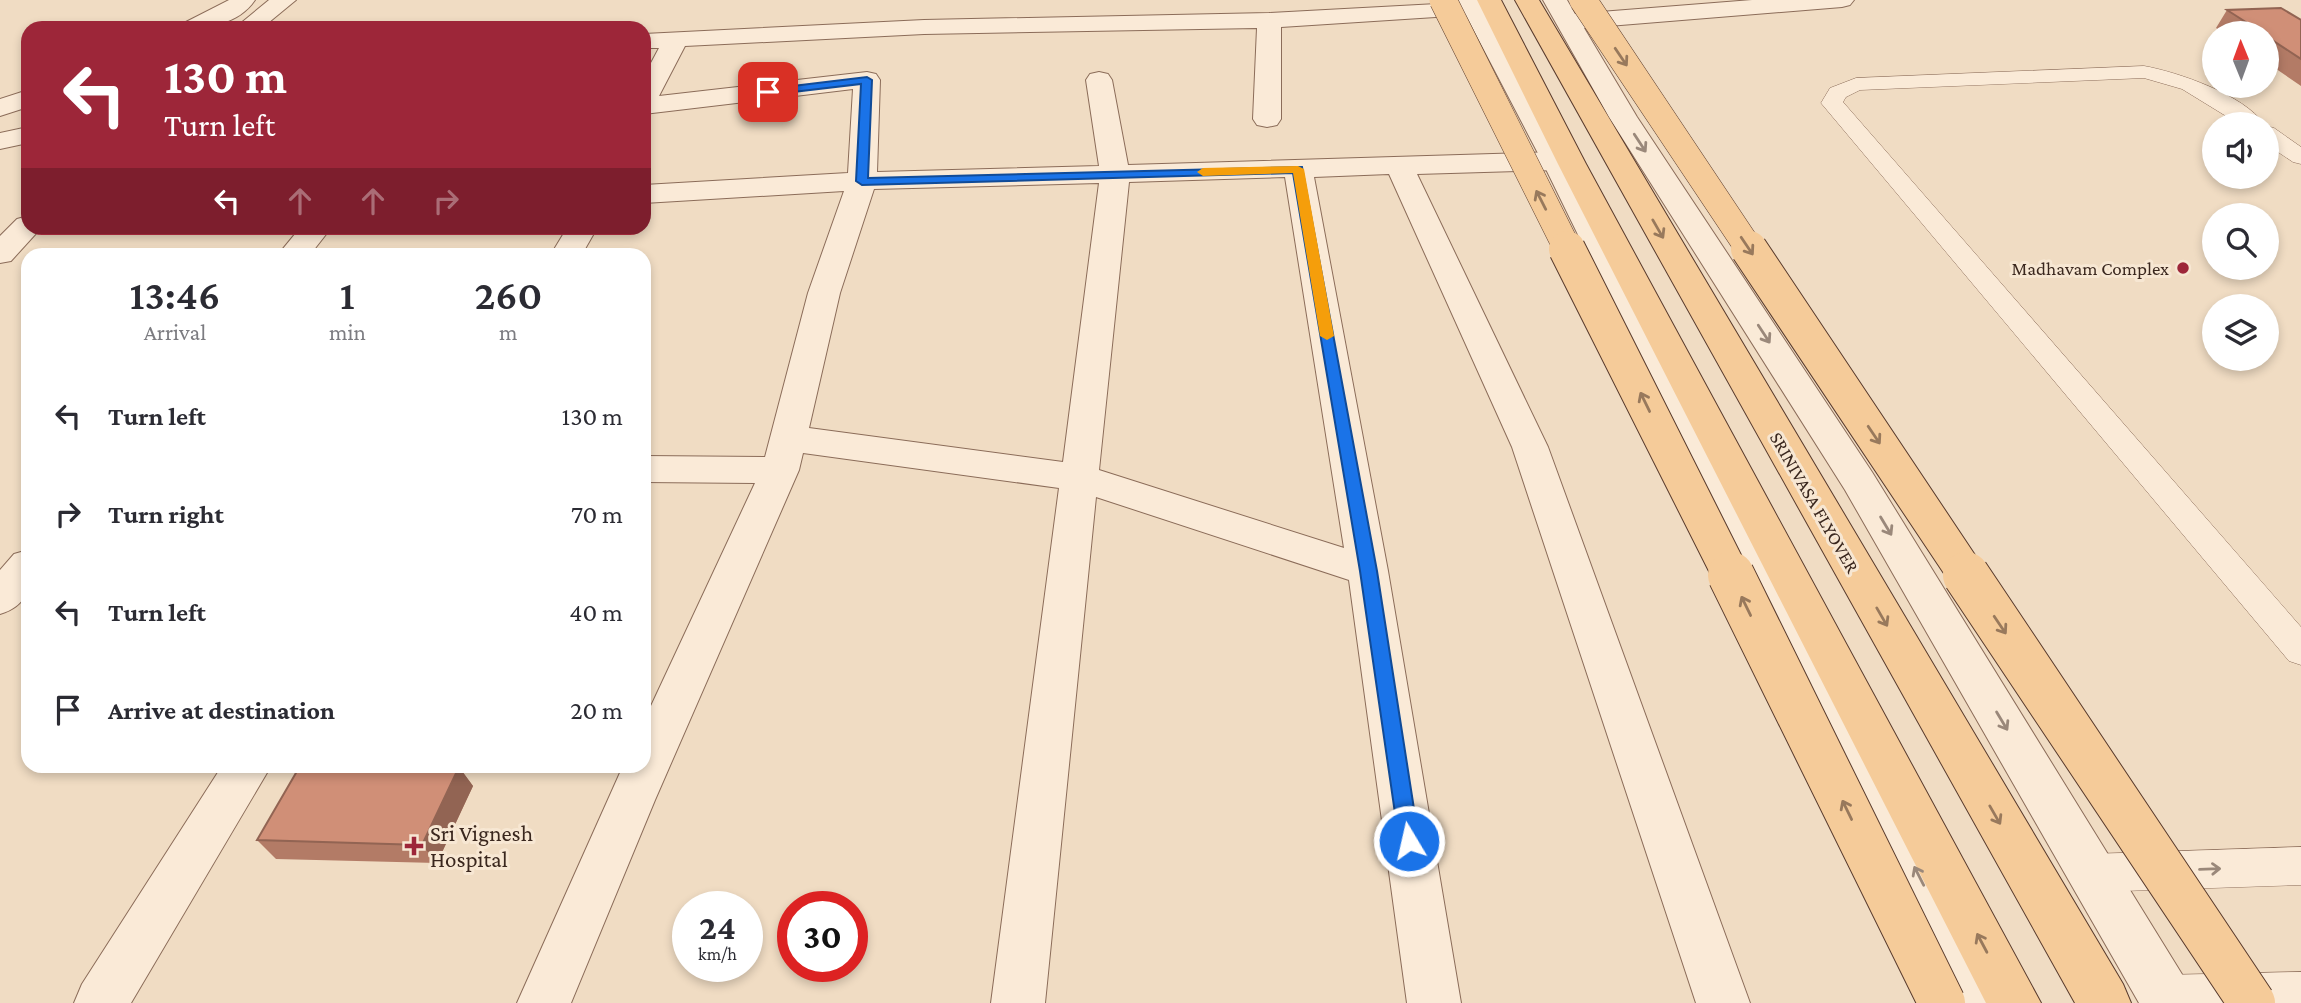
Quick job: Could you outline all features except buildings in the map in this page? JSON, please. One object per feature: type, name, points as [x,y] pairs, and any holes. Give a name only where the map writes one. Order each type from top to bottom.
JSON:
[{"type":"main road","points":[[1469,2],[1518,154],[1647,404],[1942,1003]]},
{"type":"main road","points":[[1469,2],[1572,164],[2014,1003]]},
{"type":"main road","name":"SRINIVASA FLYOVER","points":[[1563,4],[2104,1003]]},
{"type":"main road","points":[[1563,4],[2252,1003]]},
{"type":"street","points":[[207,21],[243,0]]},
{"type":"street","points":[[256,21],[284,0]]},
{"type":"street","points":[[1842,0],[1563,4],[1623,117],[1859,481],[2167,1000]]},
{"type":"street","points":[[651,41],[924,27],[1269,20],[1469,2],[1556,161],[1981,1003]]},
{"type":"street","points":[[1267,119],[1269,20]]},
{"type":"street","points":[[651,87],[676,40]]},
{"type":"street","points":[[651,105],[867,80],[862,181],[824,293],[784,454],[651,755]]},
{"type":"street","points":[[1018,1003],[1115,174],[1099,80]]},
{"type":"street","points":[[0,108],[21,100]]},
{"type":"street","points":[[0,141],[21,136]]},
{"type":"street","points":[[651,194],[862,181],[1556,161]]},
{"type":"street","points":[[1401,167],[1530,447],[1723,1003]]},
{"type":"street","points":[[1298,169],[1368,571],[1434,1003]]},
{"type":"street","points":[[1,253],[21,232]]},
{"type":"street","points":[[651,468],[784,454],[1080,478],[1368,571]]},
{"type":"street","points":[[0,598],[21,573]]},
{"type":"street","points":[[101,1003],[244,773]]},
{"type":"street","points":[[544,1003],[643,773]]},
{"type":"lane","points":[[2236,112],[2202,89],[2170,76],[2144,72],[1856,84],[1838,93],[1832,103],[2301,651]]},
{"type":"lane","points":[[2279,142],[2301,158]]},
{"type":"lane","points":[[2092,873],[2301,866]]},
{"type":"lane","points":[[2167,1000],[2301,993]]},
{"type":"slow traffic","points":[[1203,172],[1298,169],[1327,336]]},
{"type":"place","name":"Madhavam Complex","points":[[2183,268]]},
{"type":"place","name":"Sri Vignesh Hospital","points":[[414,846]]},
{"type":"route","points":[[768,92],[867,80],[862,181],[1298,169],[1368,571],[1409,841]]}]
